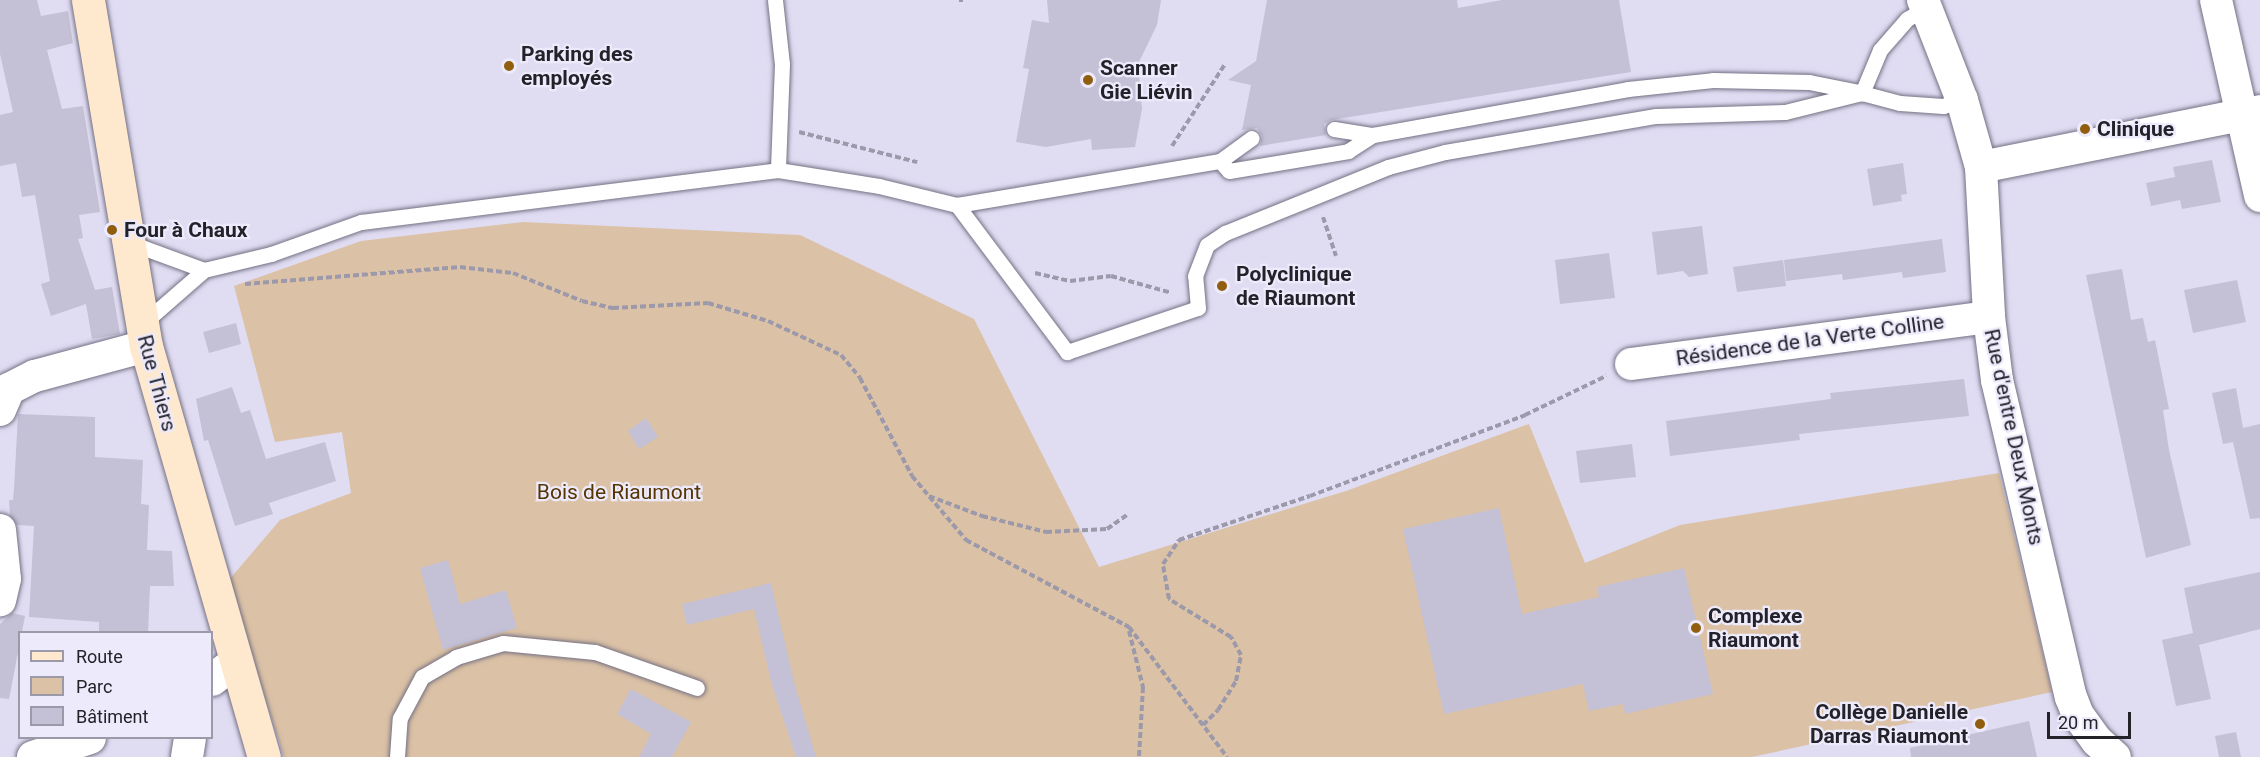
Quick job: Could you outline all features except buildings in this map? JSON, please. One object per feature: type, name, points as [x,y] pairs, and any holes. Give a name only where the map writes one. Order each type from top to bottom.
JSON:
[{"type":"street","name":"Rue Thiers","points":[[88,0],[144,336],[223,671],[264,757]]},
{"type":"street","points":[[2216,0],[2252,112],[2260,196]]},
{"type":"street","name":"Rue d'entre Deux Monts","points":[[1924,4],[1962,100],[1981,167],[1989,317],[1997,380],[2071,698],[2078,715],[2100,751]]},
{"type":"street","points":[[1981,167],[2252,112]]},
{"type":"street","name":"Résidence de la Verte Colline","points":[[1631,364],[1989,317]]},
{"type":"street","points":[[0,410],[9,389],[35,376],[144,336]]},
{"type":"street","points":[[0,530],[6,579],[0,600]]},
{"type":"street","points":[[33,757],[87,739]]},
{"type":"street","points":[[188,757],[190,739]]},
{"type":"lane","points":[[775,0],[782,64],[778,170]]},
{"type":"lane","points":[[1862,93],[1880,50],[1906,19],[1924,4]]},
{"type":"lane","points":[[1334,129],[1373,135],[1628,89],[1733,80],[1809,82],[1900,103],[1943,106],[1962,100]]},
{"type":"lane","points":[[957,205],[1067,352],[1198,308],[1195,276],[1207,245],[1225,233],[1388,167],[1445,152],[1656,116],[1785,112],[1862,93]]},
{"type":"lane","points":[[1220,161],[1229,171],[1348,151],[1373,135]]},
{"type":"lane","points":[[128,242],[204,270],[271,254],[361,222],[778,170],[879,186],[957,205],[1220,161],[1252,138]]},
{"type":"lane","points":[[144,336],[204,270]]},
{"type":"lane","points":[[397,757],[400,718],[422,677],[456,657],[503,642],[595,652],[697,688]]},
{"type":"path","points":[[1155,173],[1225,64]]},
{"type":"path","points":[[779,127],[917,162]]},
{"type":"path","points":[[1316,196],[1336,256]]},
{"type":"path","points":[[1002,265],[1070,281],[1118,278],[1173,293],[1198,308]]},
{"type":"path","points":[[204,270],[247,285],[460,267],[513,273],[582,302],[613,308],[708,303],[758,318],[842,355],[860,378],[912,476],[966,540],[1129,627],[1227,757]]},
{"type":"path","points":[[1203,725],[1218,710],[1236,681],[1241,654],[1231,637],[1169,599],[1163,564],[1179,540],[1310,496],[1525,415],[1631,364]]},
{"type":"path","points":[[929,496],[982,516],[1046,532],[1107,529],[1127,515]]},
{"type":"path","points":[[1129,627],[1143,687],[1138,757]]},
{"type":"green space","name":"Bois de Riaumont","points":[[523,222],[800,235],[974,319],[1099,567],[1346,491],[1529,424],[1585,563],[1680,525],[1999,473],[2052,692],[1752,757],[284,757],[228,581],[280,520],[351,493],[342,432],[275,442],[234,286],[361,241]]},
{"type":"place","name":"Parking des employés","points":[[509,66]]},
{"type":"place","name":"Scanner Gie Liévin","points":[[1088,80]]},
{"type":"place","name":"Clinique","points":[[2085,129]]},
{"type":"place","name":"Four à Chaux","points":[[112,230]]},
{"type":"place","name":"Polyclinique de Riaumont","points":[[1222,286]]},
{"type":"place","name":"Complexe Riaumont","points":[[1696,628]]},
{"type":"place","name":"Collège Danielle Darras Riaumont","points":[[1980,724]]}]
